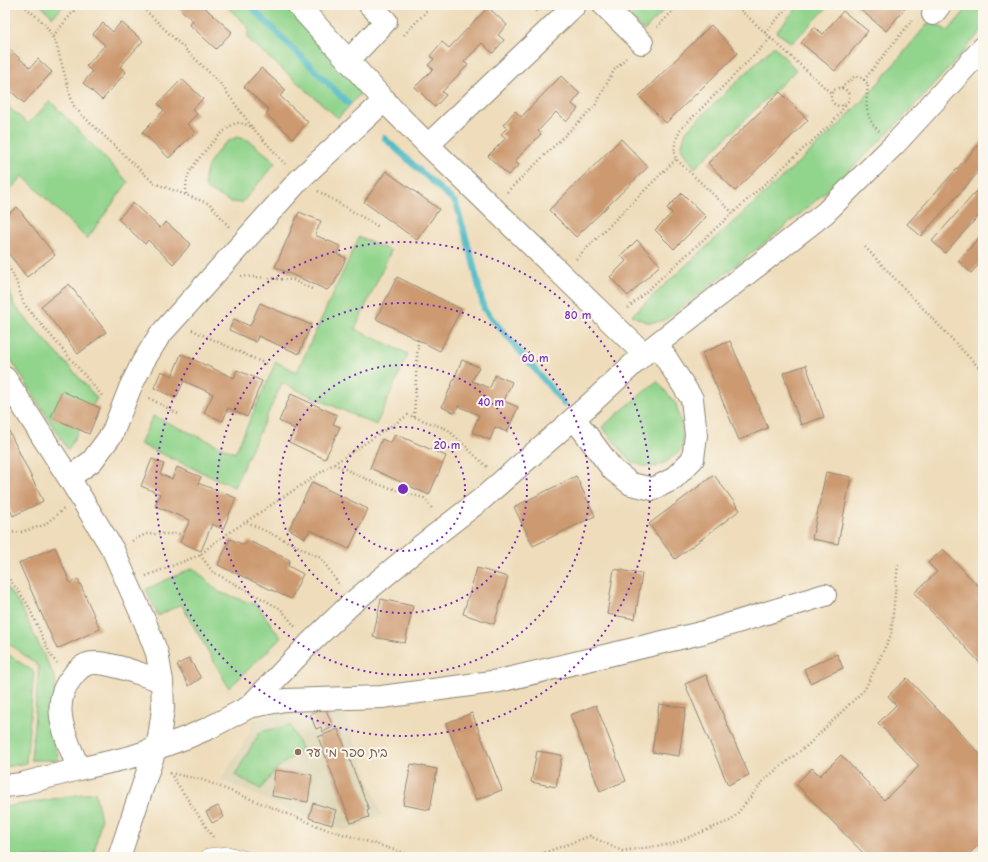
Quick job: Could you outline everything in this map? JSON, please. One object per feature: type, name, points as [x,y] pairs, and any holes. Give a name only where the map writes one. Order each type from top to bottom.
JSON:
[{"type":"street","points":[[298,5],[428,145],[612,323],[650,349],[692,399],[696,435],[693,459],[673,479],[653,489],[631,484],[613,470],[574,418]]},
{"type":"street","points":[[348,60],[386,21],[370,5]]},
{"type":"street","points":[[428,145],[575,5]]},
{"type":"street","points":[[604,5],[642,43]]},
{"type":"street","points":[[249,707],[309,644],[352,603],[446,526],[483,498],[650,349],[824,213],[895,144],[983,48]]},
{"type":"street","points":[[69,478],[92,461],[112,434],[130,388],[143,362],[159,336],[300,180],[385,100]]},
{"type":"street","points":[[5,378],[113,550],[157,653],[162,681],[163,709],[159,738],[158,764],[119,857]]},
{"type":"street","points":[[158,764],[195,734],[249,707],[285,700],[382,697],[499,681],[701,633],[825,595]]},
{"type":"street","points":[[79,768],[63,731],[60,716],[61,695],[70,679],[78,670],[94,663],[115,666],[162,681]]},
{"type":"street","points":[[5,786],[21,784],[79,768],[131,757],[158,764]]},
{"type":"lane","points":[[205,857],[208,854],[228,852],[246,857]]},
{"type":"path","points":[[23,5],[45,24],[56,43],[73,105],[83,116],[154,183],[210,204],[242,243]]},
{"type":"path","points":[[52,36],[79,5]]},
{"type":"path","points":[[140,5],[220,83],[252,127],[300,180],[379,227]]},
{"type":"path","points":[[492,207],[595,106],[614,70],[679,5]]},
{"type":"path","points":[[735,5],[832,94]]},
{"type":"path","points":[[765,33],[789,5]]},
{"type":"path","points":[[864,80],[929,12]]},
{"type":"path","points":[[733,213],[676,159],[674,151],[675,139],[771,38]]},
{"type":"path","points":[[844,106],[836,105],[832,100],[832,94],[855,76],[862,78],[868,84],[866,103],[868,117],[873,125],[895,144]]},
{"type":"path","points":[[612,323],[833,122],[849,101],[850,96],[847,91],[841,88]]},
{"type":"path","points":[[186,194],[187,176],[194,163],[227,128],[236,123],[246,124],[252,127]]},
{"type":"path","points":[[561,274],[676,159]]},
{"type":"path","points":[[865,248],[983,372]]},
{"type":"path","points":[[5,259],[16,281],[24,304],[119,415]]},
{"type":"path","points":[[224,264],[238,276],[293,280],[312,289]]},
{"type":"path","points":[[172,321],[266,364]]},
{"type":"path","points":[[414,417],[418,340]]},
{"type":"path","points":[[130,388],[178,414]]},
{"type":"path","points":[[128,584],[200,555],[215,542],[408,415],[447,429],[502,481]]},
{"type":"path","points":[[334,464],[377,484],[424,498],[446,526]]},
{"type":"path","points":[[5,534],[21,532],[44,525],[80,496]]},
{"type":"path","points":[[246,522],[322,558],[352,603]]},
{"type":"path","points":[[113,550],[146,534],[180,534]]},
{"type":"path","points":[[200,555],[213,572],[281,609],[309,644]]},
{"type":"path","points":[[533,857],[590,836],[622,851],[672,844],[732,820],[766,778],[808,745],[865,689],[891,635],[898,564]]},
{"type":"path","points":[[5,573],[27,603],[51,656],[70,679]]},
{"type":"path","points":[[158,764],[187,797],[212,837],[217,837]]},
{"type":"path","points":[[158,764],[203,780],[323,828],[421,857]]},
{"type":"shaded area","name":"בית ספר מי עד","points":[[341,703],[382,815],[350,830],[341,830],[308,818],[221,780],[249,734],[254,720],[304,706]]},
{"type":"green space","points":[[40,5],[64,5],[53,17]]},
{"type":"green space","points":[[225,5],[285,5],[363,91],[338,118],[248,39],[248,26]]},
{"type":"green space","points":[[617,5],[669,5],[644,31]]},
{"type":"green space","points":[[799,5],[830,5],[792,43],[776,32]]},
{"type":"green space","points":[[970,5],[983,5],[983,29],[914,106],[841,178],[777,233],[665,320],[648,322],[632,315],[838,126],[874,88],[930,21],[948,31]]},
{"type":"green space","points":[[774,46],[796,70],[695,168],[681,148],[686,131]]},
{"type":"green space","points":[[50,101],[128,182],[87,239],[23,176],[5,195],[5,104],[28,124]]},
{"type":"green space","points":[[237,137],[248,140],[276,162],[242,203],[231,202],[206,189],[205,183],[206,171],[211,160],[223,145]]},
{"type":"green space","points":[[359,237],[391,251],[355,329],[408,354],[376,425],[282,383],[234,487],[140,444],[153,416],[235,453],[276,362],[297,372]]},
{"type":"green space","points":[[5,275],[14,305],[97,398],[68,450],[5,350]]},
{"type":"green space","points":[[657,381],[676,404],[683,431],[683,445],[680,451],[666,462],[655,467],[643,466],[630,461],[602,427]]},
{"type":"green space","points":[[193,568],[219,592],[257,605],[281,638],[229,688],[181,604],[158,616],[146,589]]},
{"type":"green space","points":[[5,585],[20,605],[56,681],[50,726],[59,760],[31,760],[39,666],[5,641]]},
{"type":"green space","points":[[5,652],[34,672],[26,763],[5,767]]},
{"type":"green space","points":[[290,725],[302,750],[276,769],[261,789],[235,775],[260,732]]},
{"type":"green space","points":[[95,792],[101,820],[93,857],[5,857],[5,807]]},
{"type":"building","points":[[176,5],[206,5],[204,7],[232,32],[216,49],[189,24],[193,21]]},
{"type":"building","points":[[855,5],[908,5],[886,31]]},
{"type":"building","points":[[488,7],[507,25],[498,35],[504,40],[493,53],[482,43],[464,62],[468,65],[442,92],[446,95],[435,107],[415,87],[433,69],[428,65],[434,59],[430,56],[442,42],[449,48]]},
{"type":"building","points":[[843,11],[868,31],[835,71],[801,43],[814,27],[823,34]]},
{"type":"building","points":[[121,22],[143,41],[120,67],[126,72],[102,100],[83,83],[92,72],[86,66],[105,45],[93,34],[103,23],[113,32]]},
{"type":"building","points":[[711,25],[738,53],[666,123],[639,96]]},
{"type":"building","points":[[5,45],[30,68],[38,59],[52,72],[24,103],[5,86]]},
{"type":"building","points":[[261,68],[286,90],[280,96],[308,122],[293,138],[266,114],[269,110],[244,87]]},
{"type":"building","points":[[561,76],[580,94],[572,104],[578,109],[566,122],[556,112],[538,131],[541,134],[515,161],[519,165],[508,175],[488,156],[506,138],[501,134],[507,128],[503,125],[515,111],[521,117]]},
{"type":"building","points":[[182,79],[203,99],[192,109],[197,114],[187,124],[195,132],[169,158],[142,132],[164,110],[158,104]]},
{"type":"building","points":[[780,92],[808,120],[735,191],[708,163]]},
{"type":"building","points":[[621,139],[648,167],[576,237],[549,210]]},
{"type":"building","points":[[983,140],[983,167],[921,236],[907,224]]},
{"type":"building","points":[[386,171],[439,209],[417,240],[364,202]]},
{"type":"building","points":[[983,184],[983,211],[945,253],[932,241]]},
{"type":"building","points":[[682,193],[706,217],[674,249],[655,230],[672,213],[667,208]]},
{"type":"building","points":[[133,203],[160,228],[166,222],[191,244],[173,264],[148,240],[145,244],[118,219]]},
{"type":"building","points":[[17,207],[55,255],[27,277],[5,249],[5,217]]},
{"type":"building","points":[[299,212],[321,221],[315,235],[340,246],[337,254],[346,258],[334,284],[327,290],[275,267]]},
{"type":"building","points":[[983,233],[983,260],[971,273],[958,261]]},
{"type":"building","points":[[637,240],[660,265],[628,296],[610,277],[626,261],[621,256]]},
{"type":"building","points":[[397,277],[461,309],[440,351],[376,319]]},
{"type":"building","points":[[69,284],[106,332],[78,354],[41,306]]},
{"type":"building","points":[[260,303],[311,325],[299,354],[258,336],[256,342],[229,330],[234,319],[250,326]]},
{"type":"building","points":[[730,341],[768,428],[739,440],[702,353]]},
{"type":"building","points":[[181,354],[234,378],[237,370],[262,381],[247,417],[228,408],[223,421],[204,413],[213,394],[184,381],[176,398],[154,388],[161,371],[172,376]]},
{"type":"building","points":[[462,360],[479,367],[472,381],[490,388],[495,375],[512,382],[504,401],[518,407],[507,432],[495,427],[490,440],[472,432],[479,415],[458,406],[455,413],[442,407]]},
{"type":"building","points":[[806,365],[824,417],[801,425],[783,373]]},
{"type":"building","points":[[62,391],[100,408],[89,434],[51,417]]},
{"type":"building","points":[[291,394],[337,415],[333,424],[340,427],[325,459],[289,442],[295,429],[279,421]]},
{"type":"building","points":[[5,423],[43,501],[13,516],[5,499]]},
{"type":"building","points":[[395,434],[446,456],[429,495],[370,468],[382,439],[391,443]]},
{"type":"building","points":[[152,459],[164,464],[160,474],[172,479],[177,467],[201,477],[198,483],[236,498],[223,529],[212,524],[201,551],[180,542],[190,520],[155,506],[160,494],[141,486]]},
{"type":"building","points":[[826,472],[851,477],[838,544],[812,539]]},
{"type":"building","points":[[714,475],[740,510],[675,559],[649,524]]},
{"type":"building","points":[[576,476],[595,516],[533,546],[514,507]]},
{"type":"building","points":[[312,482],[368,509],[349,549],[310,530],[305,538],[289,529]]},
{"type":"building","points":[[230,539],[244,545],[249,541],[290,560],[288,566],[303,574],[291,599],[218,565]]},
{"type":"building","points":[[55,547],[70,583],[78,579],[100,629],[57,649],[19,563]]},
{"type":"building","points":[[943,549],[983,591],[983,666],[914,593],[937,572],[928,563]]},
{"type":"building","points":[[477,568],[508,577],[494,624],[463,614]]},
{"type":"building","points":[[614,569],[642,574],[635,619],[607,614]]},
{"type":"building","points":[[381,599],[413,606],[405,643],[373,637]]},
{"type":"building","points":[[837,654],[843,668],[810,683],[804,669]]},
{"type":"building","points":[[189,658],[201,678],[189,686],[177,665]]},
{"type":"building","points":[[706,675],[749,775],[728,785],[685,684]]},
{"type":"building","points":[[907,678],[983,757],[983,840],[966,857],[867,857],[796,784],[812,768],[820,776],[841,755],[884,800],[919,766],[878,723],[896,705],[888,696]]},
{"type":"building","points":[[659,704],[686,708],[679,756],[652,752]]},
{"type":"building","points":[[596,705],[626,781],[600,791],[570,715]]},
{"type":"building","points":[[325,707],[333,727],[323,732],[321,727],[316,729],[310,714]]},
{"type":"building","points":[[472,713],[502,790],[476,800],[446,723]]},
{"type":"building","points":[[338,729],[369,810],[367,811],[369,817],[351,823],[318,737]]},
{"type":"building","points":[[537,751],[562,755],[556,787],[531,782]]},
{"type":"building","points":[[411,764],[437,769],[430,810],[403,805]]},
{"type":"building","points":[[275,770],[312,775],[308,802],[272,796]]},
{"type":"building","points":[[313,803],[336,810],[332,825],[309,818]]},
{"type":"building","points":[[218,806],[224,817],[212,823],[206,812]]},
{"type":"waterway","points":[[249,5],[348,103]]},
{"type":"waterway","points":[[384,138],[456,203],[473,262],[484,309],[564,404]]},
{"type":"place","name":"בית ספר מי עד","points":[[298,752]]}]
